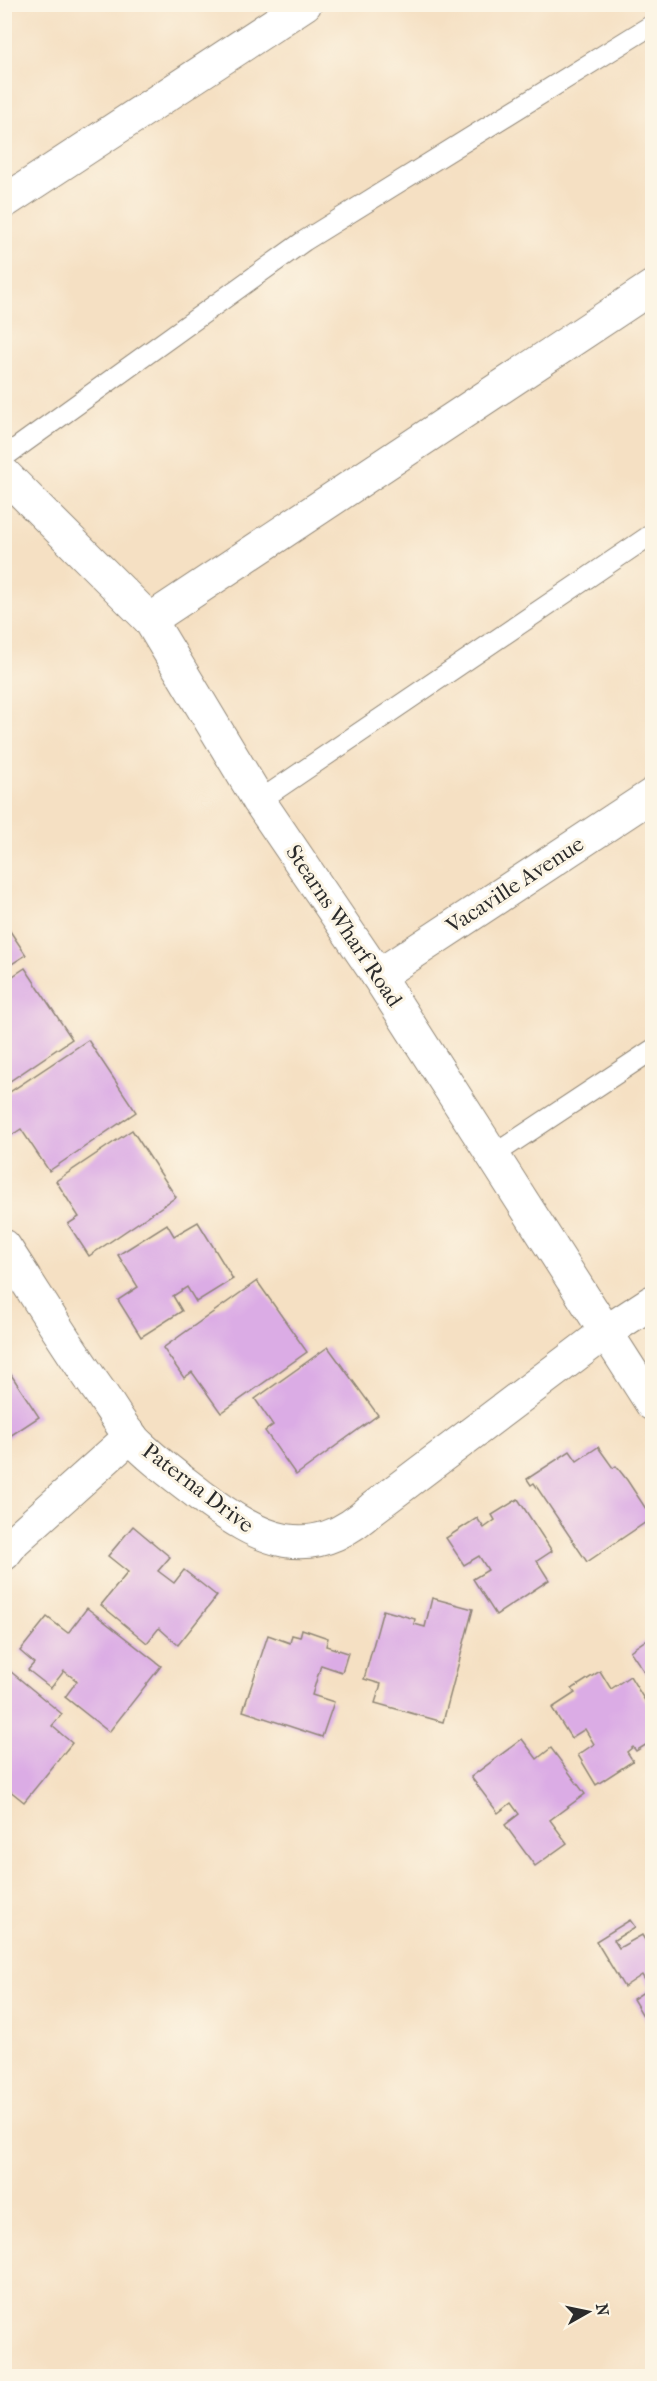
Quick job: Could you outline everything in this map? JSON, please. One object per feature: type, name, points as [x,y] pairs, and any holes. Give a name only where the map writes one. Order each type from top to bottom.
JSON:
[{"type":"street","points":[[4,202],[305,4]]},
{"type":"street","points":[[150,620],[652,287]]},
{"type":"street","name":"Stearns Wharf Road","points":[[4,474],[150,620],[259,801],[378,976],[652,1404]]},
{"type":"street","name":"Vacaville Avenue","points":[[378,976],[652,795]]},
{"type":"street","name":"Paterna Drive","points":[[4,1246],[80,1365],[130,1436],[185,1484],[232,1519],[256,1533],[274,1539],[306,1543],[340,1534],[357,1523],[373,1508],[606,1332],[652,1302]]},
{"type":"street","points":[[4,1554],[14,1541],[130,1436]]},
{"type":"lane","points":[[4,457],[304,241],[652,25]]},
{"type":"lane","points":[[259,801],[652,534]]},
{"type":"lane","points":[[492,1156],[652,1050]]},
{"type":"building","points":[[4,922],[26,955],[4,969]]},
{"type":"building","points":[[25,968],[72,1039],[4,1085],[4,982]]},
{"type":"building","points":[[88,1040],[136,1112],[49,1171],[21,1129],[6,1139],[4,1137],[4,1096]]},
{"type":"building","points":[[132,1130],[176,1197],[89,1256],[68,1224],[79,1217],[56,1181]]},
{"type":"building","points":[[198,1222],[233,1279],[196,1302],[187,1287],[173,1296],[182,1311],[141,1337],[118,1300],[138,1287],[118,1255],[167,1224],[174,1236]]},
{"type":"building","points":[[257,1281],[307,1352],[221,1413],[192,1372],[184,1378],[163,1348]]},
{"type":"building","points":[[328,1347],[378,1415],[296,1475],[265,1431],[273,1425],[255,1399]]},
{"type":"building","points":[[4,1364],[39,1417],[7,1438],[4,1437]]},
{"type":"building","points":[[598,1447],[613,1468],[616,1466],[627,1480],[652,1518],[587,1562],[534,1483],[531,1485],[527,1479],[570,1451],[577,1461]]},
{"type":"building","points":[[518,1499],[552,1551],[537,1561],[549,1580],[496,1615],[473,1579],[488,1570],[479,1556],[464,1565],[446,1538],[477,1518],[484,1528],[495,1520],[492,1515]]},
{"type":"building","points":[[133,1526],[170,1557],[158,1571],[174,1583],[184,1570],[217,1596],[178,1645],[159,1628],[147,1643],[101,1605],[128,1572],[108,1556]]},
{"type":"building","points":[[432,1598],[473,1609],[443,1722],[375,1703],[381,1684],[364,1679],[383,1610],[415,1619],[414,1624],[425,1627]]},
{"type":"building","points":[[87,1608],[161,1666],[109,1732],[65,1697],[77,1681],[64,1671],[51,1688],[28,1670],[34,1663],[20,1651],[47,1617],[68,1633]]},
{"type":"building","points":[[302,1629],[328,1638],[326,1646],[348,1653],[342,1672],[321,1665],[312,1695],[334,1702],[322,1737],[243,1711],[268,1635],[290,1643],[292,1635],[300,1637]]},
{"type":"building","points":[[652,1636],[652,1683],[630,1651]]},
{"type":"building","points":[[10,1671],[62,1714],[52,1726],[72,1743],[24,1802],[4,1786],[4,1677]]},
{"type":"building","points":[[600,1671],[611,1689],[630,1676],[652,1712],[652,1741],[636,1751],[633,1747],[627,1752],[633,1761],[596,1785],[578,1755],[594,1744],[585,1729],[571,1738],[552,1708],[575,1693],[572,1689]]},
{"type":"building","points":[[522,1739],[537,1759],[551,1748],[585,1794],[550,1820],[567,1843],[535,1866],[505,1825],[519,1814],[511,1803],[498,1813],[471,1777]]},
{"type":"building","points":[[630,1920],[635,1927],[614,1940],[619,1948],[642,1935],[648,1945],[652,1942],[652,2031],[633,1999],[650,1988],[642,1975],[624,1987],[596,1941]]}]
